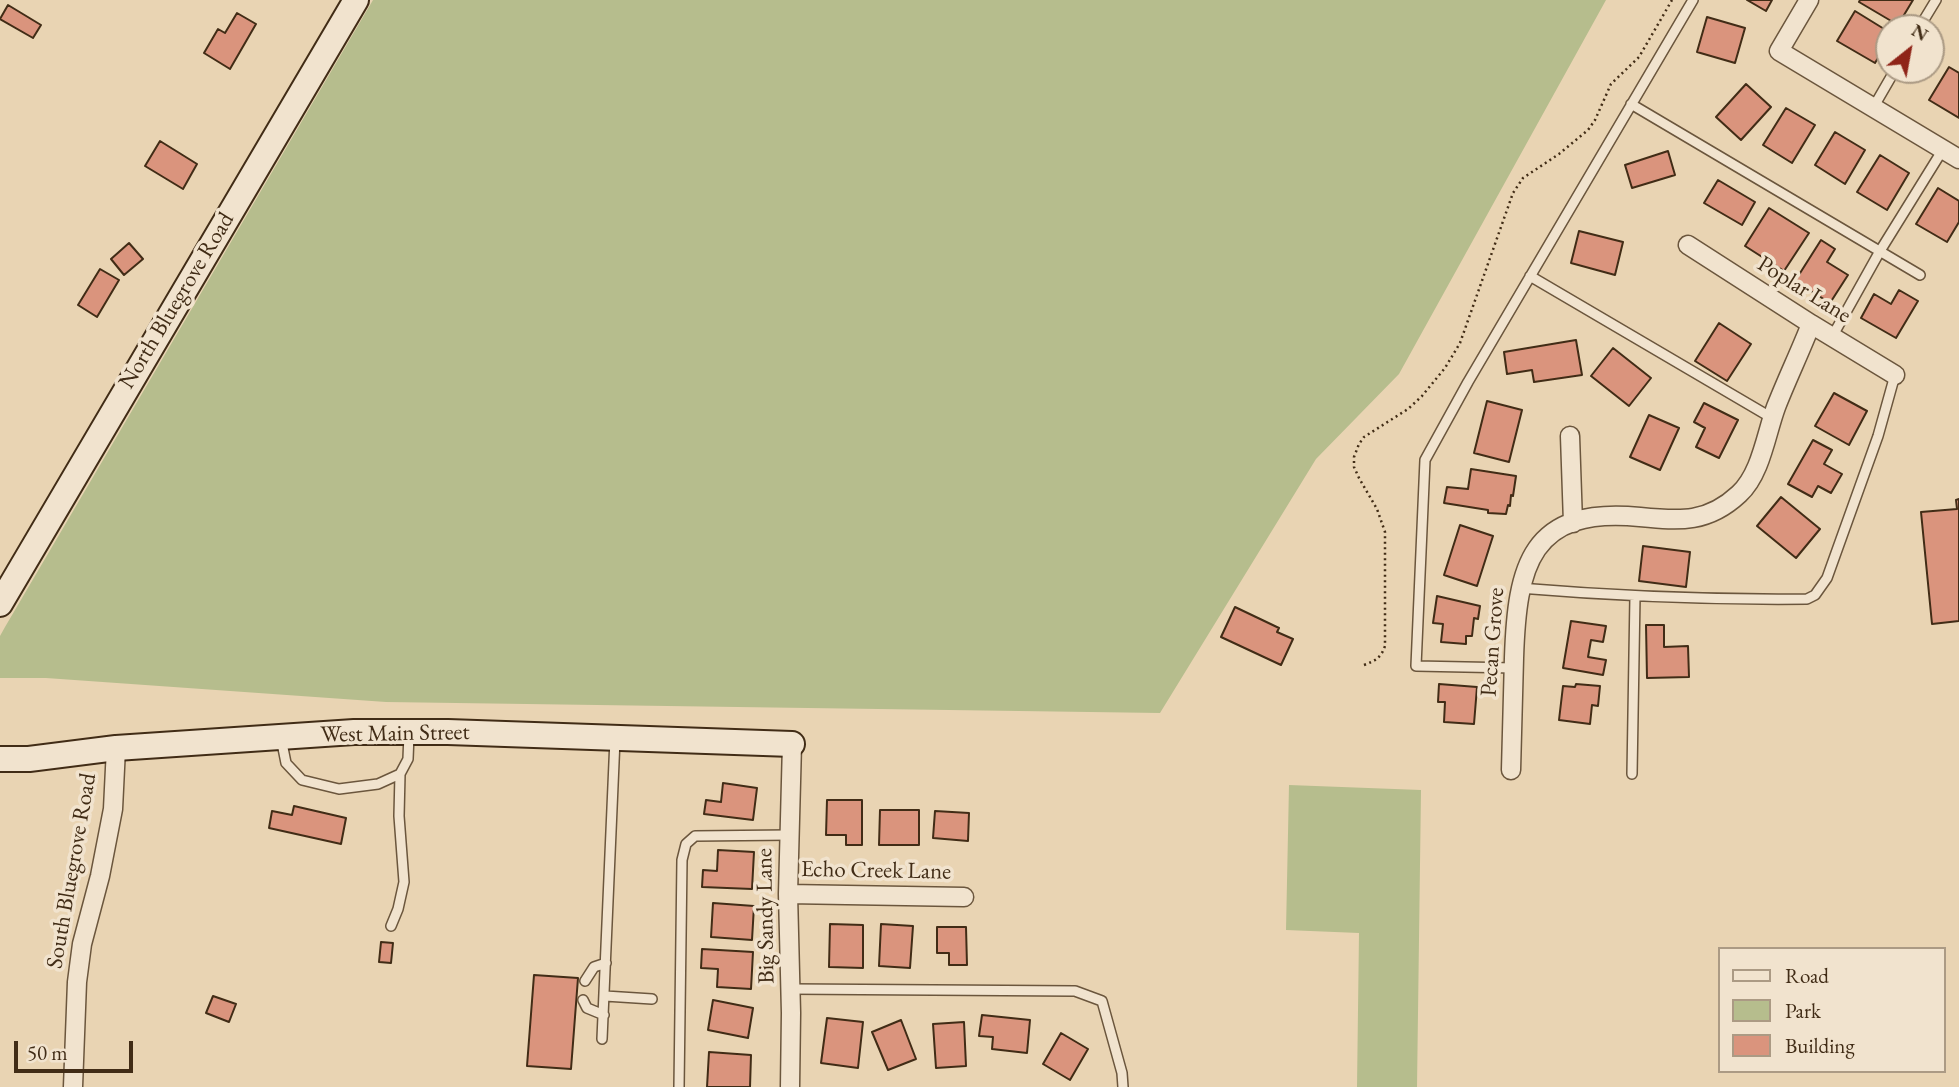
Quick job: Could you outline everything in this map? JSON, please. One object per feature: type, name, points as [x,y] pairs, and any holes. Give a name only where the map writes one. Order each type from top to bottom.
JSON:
[{"type":"street","name":"North Bluegrove Road","points":[[0,604],[356,0]]},
{"type":"street","points":[[1809,0],[1779,51],[1959,159]]},
{"type":"street","name":"Poplar Lane","points":[[1688,245],[1895,375]]},
{"type":"street","name":"Pecan Grove","points":[[1511,770],[1515,615],[1519,588],[1530,557],[1548,536],[1573,523],[1597,516],[1671,520],[1702,518],[1723,508],[1742,492],[1754,472],[1772,418],[1811,324]]},
{"type":"street","points":[[1570,436],[1573,523]]},
{"type":"street","name":"West Main Street","points":[[0,759],[29,760],[116,747],[355,732],[792,744]]},
{"type":"street","name":"Big Sandy Lane","points":[[790,1087],[788,894],[792,744]]},
{"type":"street","name":"South Bluegrove Road","points":[[73,1087],[77,982],[82,944],[100,876],[113,809],[116,747]]},
{"type":"street","name":"Echo Creek Lane","points":[[788,894],[964,897]]},
{"type":"lane","points":[[1514,668],[1416,666],[1425,460],[1693,0]]},
{"type":"lane","points":[[1873,108],[1887,84]]},
{"type":"lane","points":[[1631,104],[1920,275]]},
{"type":"lane","points":[[1832,337],[1880,251],[1942,151]]},
{"type":"lane","points":[[1530,276],[1772,418]]},
{"type":"lane","points":[[1519,588],[1732,600],[1807,599],[1815,596],[1822,588],[1843,537],[1878,436],[1895,375]]},
{"type":"lane","points":[[1632,774],[1635,596]]},
{"type":"lane","points":[[391,926],[404,882],[399,816],[400,774],[408,759],[409,732]]},
{"type":"lane","points":[[280,737],[286,763],[302,780],[339,789],[379,785],[400,774]]},
{"type":"lane","points":[[602,1039],[615,738]]},
{"type":"lane","points":[[680,1087],[682,860],[686,844],[695,836],[790,835]]},
{"type":"lane","points":[[585,981],[594,967],[606,963]]},
{"type":"lane","points":[[791,989],[1075,991],[1102,1001],[1122,1073],[1123,1087]]},
{"type":"lane","points":[[605,996],[652,999]]},
{"type":"lane","points":[[583,1000],[586,1008],[604,1015]]},
{"type":"path","points":[[1364,666],[1382,655],[1385,646],[1385,532],[1377,509],[1354,467],[1354,457],[1359,444],[1364,437],[1408,409],[1440,375],[1460,343],[1513,192],[1523,178],[1566,149],[1588,130],[1611,84],[1639,57],[1672,0]]},
{"type":"green space","points":[[373,0],[1606,0],[1399,374],[1316,459],[1160,713],[386,702],[46,678],[0,678],[0,636]]},
{"type":"green space","points":[[1289,785],[1421,790],[1417,1087],[1357,1087],[1359,933],[1286,930]]},
{"type":"building","points":[[1747,0],[1772,0],[1766,11]]},
{"type":"building","points":[[1913,0],[1905,14],[1879,14],[1859,2]]},
{"type":"building","points":[[8,5],[41,25],[33,38],[0,19]]},
{"type":"building","points":[[1855,11],[1875,23],[1875,63],[1837,41]]},
{"type":"building","points":[[237,13],[256,24],[230,69],[204,53],[218,29],[225,33]]},
{"type":"building","points":[[1707,17],[1745,28],[1735,63],[1697,52]]},
{"type":"building","points":[[1949,67],[1959,73],[1959,118],[1929,100],[1939,84],[1945,84],[1945,74]]},
{"type":"building","points":[[1746,84],[1771,107],[1741,140],[1716,117]]},
{"type":"building","points":[[1786,108],[1815,125],[1792,163],[1763,145]]},
{"type":"building","points":[[1835,132],[1865,150],[1845,184],[1815,165]]},
{"type":"building","points":[[160,141],[197,164],[183,189],[145,166]]},
{"type":"building","points":[[1668,151],[1675,175],[1632,188],[1625,165]]},
{"type":"building","points":[[1880,155],[1909,173],[1887,210],[1857,192]]},
{"type":"building","points":[[1718,180],[1755,202],[1742,225],[1704,203]]},
{"type":"building","points":[[1938,188],[1959,201],[1959,222],[1947,242],[1916,224]]},
{"type":"building","points":[[1769,208],[1809,233],[1784,271],[1745,246]]},
{"type":"building","points":[[1579,231],[1623,242],[1615,275],[1571,263]]},
{"type":"building","points":[[1821,240],[1835,249],[1827,262],[1848,275],[1830,303],[1795,281]]},
{"type":"building","points":[[129,243],[143,259],[124,275],[111,259]]},
{"type":"building","points":[[100,269],[119,280],[97,317],[78,305]]},
{"type":"building","points":[[1899,290],[1918,301],[1896,338],[1861,318],[1874,294],[1891,304]]},
{"type":"building","points":[[1719,323],[1751,344],[1727,381],[1695,361]]},
{"type":"building","points":[[1576,340],[1582,375],[1534,382],[1532,370],[1507,374],[1504,352]]},
{"type":"building","points":[[1613,348],[1651,378],[1629,406],[1591,376]]},
{"type":"building","points":[[1834,393],[1867,411],[1849,445],[1815,426]]},
{"type":"building","points":[[1487,401],[1522,410],[1509,462],[1474,453]]},
{"type":"building","points":[[1704,403],[1738,420],[1719,458],[1696,447],[1705,428],[1694,422]]},
{"type":"building","points":[[1649,415],[1679,428],[1660,470],[1630,457]]},
{"type":"building","points":[[1813,440],[1832,450],[1824,464],[1842,474],[1831,493],[1818,486],[1812,497],[1788,484]]},
{"type":"building","points":[[1471,469],[1516,476],[1513,496],[1511,495],[1506,514],[1488,513],[1488,510],[1444,503],[1447,487],[1468,489]]},
{"type":"building","points":[[1781,497],[1820,529],[1796,558],[1757,526]]},
{"type":"building","points":[[1959,499],[1959,621],[1932,624],[1921,512],[1957,509],[1956,500]]},
{"type":"building","points":[[1460,525],[1493,536],[1477,586],[1444,575]]},
{"type":"building","points":[[1643,546],[1690,552],[1686,587],[1639,581]]},
{"type":"building","points":[[1437,596],[1480,606],[1478,619],[1474,618],[1472,636],[1466,636],[1466,644],[1441,642],[1443,624],[1433,623]]},
{"type":"building","points":[[1235,607],[1279,628],[1277,632],[1293,639],[1281,665],[1221,637]]},
{"type":"building","points":[[1571,621],[1606,626],[1603,642],[1591,640],[1588,657],[1606,660],[1603,675],[1563,668]]},
{"type":"building","points":[[1646,625],[1664,625],[1664,647],[1688,646],[1689,677],[1647,678]]},
{"type":"building","points":[[1439,684],[1477,687],[1474,724],[1444,722],[1445,702],[1438,702]]},
{"type":"building","points":[[1576,684],[1600,686],[1598,706],[1592,705],[1590,724],[1559,720],[1563,686],[1575,687]]},
{"type":"building","points":[[723,783],[757,788],[753,820],[704,814],[706,800],[721,802]]},
{"type":"building","points":[[827,800],[862,800],[862,845],[846,845],[846,835],[826,835]]},
{"type":"building","points":[[294,806],[346,818],[341,844],[269,828],[272,811],[292,815]]},
{"type":"building","points":[[880,810],[919,810],[919,845],[879,845]]},
{"type":"building","points":[[935,811],[969,813],[968,841],[933,838]]},
{"type":"building","points":[[718,850],[754,852],[752,889],[702,887],[703,870],[717,871]]},
{"type":"building","points":[[713,903],[754,906],[752,940],[711,937]]},
{"type":"building","points":[[830,924],[863,925],[863,968],[829,967]]},
{"type":"building","points":[[881,924],[913,926],[910,968],[879,966]]},
{"type":"building","points":[[937,927],[966,927],[967,965],[949,965],[949,953],[937,953]]},
{"type":"building","points":[[381,942],[393,943],[391,963],[379,962]]},
{"type":"building","points":[[702,949],[753,952],[751,989],[717,987],[718,969],[701,968]]},
{"type":"building","points":[[534,975],[578,978],[571,1069],[527,1066]]},
{"type":"building","points":[[213,996],[236,1004],[229,1022],[206,1013]]},
{"type":"building","points":[[713,1000],[753,1008],[748,1038],[708,1030]]},
{"type":"building","points":[[982,1015],[1030,1020],[1027,1053],[992,1049],[993,1037],[979,1036]]},
{"type":"building","points":[[827,1018],[863,1022],[858,1068],[821,1063]]},
{"type":"building","points":[[901,1020],[916,1059],[888,1070],[872,1032]]},
{"type":"building","points":[[964,1022],[966,1066],[936,1068],[933,1024]]},
{"type":"building","points":[[1061,1033],[1088,1049],[1070,1080],[1043,1064]]},
{"type":"building","points":[[709,1052],[751,1055],[750,1087],[707,1087]]}]
